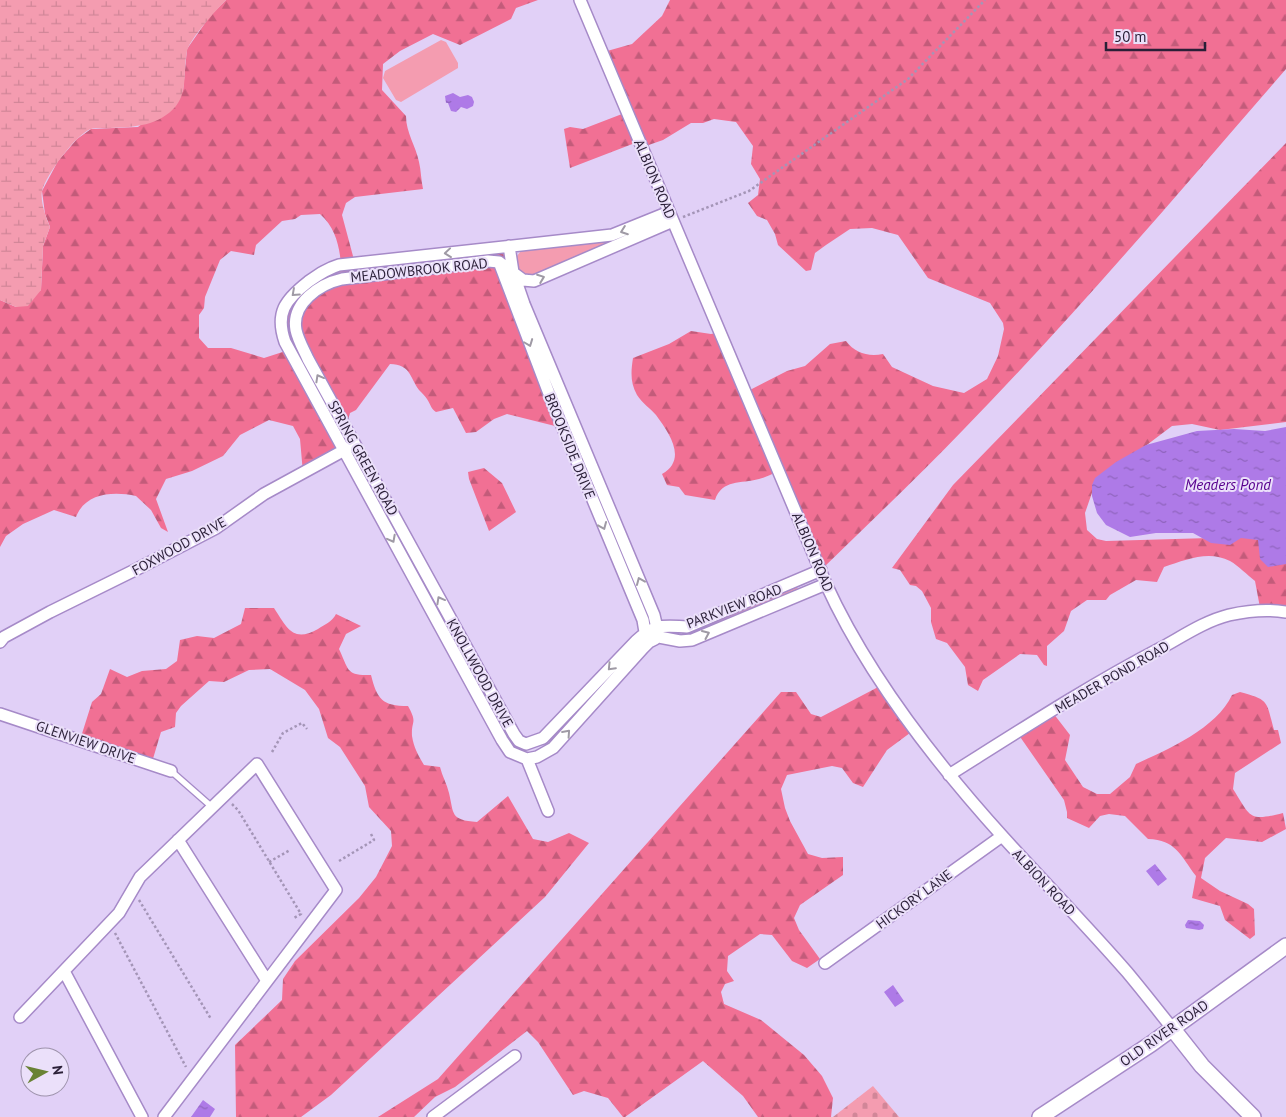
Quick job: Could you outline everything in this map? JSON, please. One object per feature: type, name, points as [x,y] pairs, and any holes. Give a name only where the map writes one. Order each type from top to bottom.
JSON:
[{"type":"main road","name":"OLD RIVER ROAD","points":[[1040,1117],[1151,1044],[1286,946]]},
{"type":"main road","points":[[1172,1028],[1202,1066],[1253,1117]]},
{"type":"street","name":"ALBION ROAD","points":[[580,0],[826,584],[874,671],[949,775],[1002,836],[1127,971],[1172,1028]]},
{"type":"street","name":"MEADOWBROOK ROAD","points":[[344,450],[290,353],[282,333],[282,311],[286,301],[295,292],[327,269],[343,265],[612,235],[671,217]]},
{"type":"street","name":"MEADOWBROOK ROAD","points":[[301,345],[296,330],[296,317],[300,308],[316,290],[329,282],[488,261],[499,262],[523,280],[534,281],[671,217]]},
{"type":"street","name":"BROOKSIDE DRIVE","points":[[509,246],[513,272],[524,304],[654,615],[653,635]]},
{"type":"street","name":"BROOKSIDE DRIVE","points":[[497,248],[499,262],[553,404],[643,620],[653,635]]},
{"type":"street","points":[[290,353],[301,345]]},
{"type":"street","name":"SPRING GREEN ROAD","points":[[301,345],[418,559]]},
{"type":"street","name":"FOXWOOD DRIVE","points":[[0,642],[4,637],[50,612],[137,570],[216,528],[264,494],[356,444]]},
{"type":"street","name":"SPRING GREEN ROAD","points":[[344,450],[502,740],[510,752],[527,759]]},
{"type":"street","points":[[406,566],[418,559]]},
{"type":"street","name":"KNOLLWOOD DRIVE","points":[[418,559],[514,734],[519,741],[526,744],[543,738],[653,635]]},
{"type":"street","name":"PARKVIEW ROAD","points":[[653,635],[687,627],[821,570]]},
{"type":"street","name":"PARKVIEW ROAD","points":[[653,635],[680,641],[692,640],[826,584]]},
{"type":"street","name":"MEADER POND ROAD","points":[[949,775],[1079,694],[1143,657],[1208,623],[1229,615],[1248,612],[1264,610],[1286,612]]},
{"type":"street","points":[[548,811],[527,759],[537,757],[554,748],[653,635]]},
{"type":"street","name":"GLENVIEW DRIVE","points":[[0,714],[171,771]]},
{"type":"street","points":[[20,1017],[118,914],[140,876],[257,764],[336,890],[164,1117]]},
{"type":"street","name":"HICKORY LANE","points":[[825,962],[1002,836]]},
{"type":"street","points":[[178,840],[267,981]]},
{"type":"street","points":[[64,971],[142,1117]]},
{"type":"street","points":[[433,1117],[515,1056]]},
{"type":"lane","points":[[171,771],[212,808]]},
{"type":"path","points":[[671,217],[749,191],[908,79],[985,0]]},
{"type":"path","points":[[272,752],[283,733],[302,723],[307,729]]},
{"type":"path","points":[[228,799],[238,810],[301,914],[294,918]]},
{"type":"path","points":[[339,861],[374,840],[371,834]]},
{"type":"path","points":[[270,862],[290,850]]},
{"type":"path","points":[[137,896],[211,1018]]},
{"type":"path","points":[[110,923],[193,1080]]},
{"type":"green space","points":[[0,0],[226,0],[189,46],[182,94],[176,106],[169,113],[146,124],[91,129],[85,132],[70,147],[55,166],[42,191],[45,214],[50,227],[43,246],[41,290],[28,306],[16,307],[0,300]]},
{"type":"green space","points":[[226,0],[538,0],[516,8],[511,19],[460,45],[433,34],[400,51],[383,64],[382,90],[406,116],[406,122],[419,162],[423,189],[355,197],[346,203],[342,215],[357,271],[498,248],[502,249],[575,431],[507,414],[494,419],[476,432],[466,433],[453,408],[436,412],[419,390],[409,372],[402,367],[390,364],[356,410],[350,413],[346,426],[354,448],[303,473],[300,439],[293,426],[269,420],[240,435],[223,456],[192,471],[166,479],[156,499],[168,532],[161,528],[151,510],[136,496],[109,494],[93,498],[80,509],[76,517],[54,510],[23,524],[6,536],[0,547],[0,300],[16,307],[41,290],[43,246],[50,227],[45,214],[42,191],[58,161],[77,139],[91,129],[138,127],[183,91],[187,49],[210,16]],"holes":[[[320,214],[326,220],[337,241],[342,274],[312,287],[288,310],[288,331],[295,348],[264,358],[231,348],[208,348],[199,338],[199,315],[204,308],[205,297],[220,260],[231,251],[254,255],[256,245],[282,221],[295,219],[301,215]]]},
{"type":"green space","points":[[670,0],[1286,0],[1286,69],[1127,252],[1006,386],[947,447],[821,570],[777,472],[761,478],[727,485],[718,493],[715,500],[685,495],[679,487],[667,485],[662,474],[670,468],[674,461],[674,446],[661,422],[639,398],[633,386],[633,358],[669,344],[691,331],[716,333],[746,392],[787,371],[805,366],[830,344],[846,341],[853,349],[862,353],[872,355],[883,354],[892,367],[933,386],[964,393],[987,379],[998,356],[1004,329],[1003,323],[990,303],[928,278],[898,235],[872,228],[850,229],[815,253],[811,270],[806,271],[778,245],[775,234],[767,220],[757,216],[748,203],[758,195],[760,179],[751,164],[753,146],[736,122],[714,119],[703,123],[691,123],[663,140],[640,148],[635,143],[570,168],[564,129],[570,127],[583,129],[622,114],[623,111],[600,53],[632,44],[662,16]]},
{"type":"green space","points":[[441,40],[446,42],[458,63],[458,68],[401,102],[396,100],[383,78],[385,71]]},
{"type":"green space","points":[[1286,143],[1286,422],[1220,430],[1192,424],[1172,426],[1095,484],[1085,513],[1087,530],[1097,539],[1106,541],[1244,537],[1286,545],[1286,616],[1261,613],[1255,581],[1237,565],[1214,556],[1197,557],[1164,567],[1157,582],[1136,580],[1110,595],[1106,600],[1087,600],[1071,611],[1064,631],[1047,646],[1047,666],[1044,665],[1037,655],[1020,654],[983,680],[978,691],[968,685],[965,667],[947,643],[936,639],[931,622],[931,608],[922,591],[916,586],[910,585],[900,570],[892,568],[953,485]]},
{"type":"green space","points":[[639,237],[534,281],[520,277],[516,265],[516,258],[524,249]]},
{"type":"green space","points":[[453,257],[327,278],[294,344],[286,327],[289,310],[296,297],[325,276],[345,269]]},
{"type":"green space","points":[[484,468],[502,483],[516,512],[489,531],[468,472]]},
{"type":"green space","points":[[795,582],[800,595],[692,640],[687,627]]},
{"type":"green space","points":[[245,608],[274,608],[287,627],[297,634],[309,633],[318,629],[330,621],[336,614],[361,626],[346,634],[339,649],[347,667],[353,673],[371,675],[378,695],[386,703],[408,706],[413,719],[412,736],[416,751],[424,765],[440,767],[453,811],[462,820],[477,822],[508,796],[533,839],[548,842],[569,833],[589,843],[545,897],[331,1095],[301,1117],[236,1117],[235,1045],[282,1000],[283,979],[295,961],[359,898],[376,877],[392,846],[391,831],[369,807],[365,786],[340,747],[328,738],[319,709],[305,690],[270,669],[249,670],[224,682],[209,681],[181,706],[176,713],[175,727],[161,732],[152,762],[80,740],[92,702],[101,694],[110,669],[127,677],[142,671],[166,669],[177,661],[180,640],[197,636],[214,638],[241,624]]},
{"type":"green space","points":[[882,685],[914,730],[887,750],[863,787],[853,783],[842,768],[832,766],[787,775],[781,789],[790,821],[808,854],[822,858],[843,857],[843,875],[800,905],[794,918],[799,930],[820,959],[807,968],[792,961],[772,935],[760,934],[728,956],[727,971],[734,981],[725,984],[721,992],[724,1004],[761,1020],[804,1055],[822,1076],[833,1098],[831,1117],[758,1117],[743,1096],[703,1061],[623,1117],[608,1098],[584,1091],[573,1095],[538,1042],[527,1031],[455,1087],[435,1097],[414,1117],[378,1117],[438,1079],[781,692],[796,692],[811,714],[821,717]]},
{"type":"green space","points":[[1240,692],[1257,697],[1265,703],[1270,713],[1274,730],[1278,730],[1281,743],[1235,773],[1233,789],[1243,806],[1252,815],[1263,817],[1283,813],[1286,829],[1262,842],[1226,838],[1205,858],[1201,878],[1220,891],[1248,904],[1254,909],[1255,935],[1250,939],[1225,920],[1220,906],[1192,898],[1196,876],[1181,855],[1165,842],[1148,839],[1125,816],[1109,814],[1100,816],[1089,828],[1067,818],[1064,800],[1016,731],[1050,709],[1070,735],[1065,760],[1083,787],[1097,794],[1110,794],[1130,777],[1136,764],[1176,745],[1203,728],[1225,707],[1232,695]]},
{"type":"green space","points":[[873,1086],[899,1117],[833,1117]]},
{"type":"water","points":[[453,93],[460,97],[468,95],[472,97],[473,106],[467,109],[461,107],[456,112],[451,111],[448,103],[446,103],[445,96]]},
{"type":"water","name":"Meaders Pond","points":[[1286,427],[1286,564],[1268,567],[1260,559],[1258,540],[1241,538],[1230,545],[1211,543],[1193,533],[1156,533],[1130,537],[1106,525],[1097,513],[1092,496],[1092,485],[1095,478],[1116,462],[1146,445],[1197,431],[1234,429],[1265,431]]},
{"type":"water","points":[[1155,864],[1167,879],[1158,886],[1146,871]]},
{"type":"water","points":[[1188,920],[1200,921],[1204,925],[1203,929],[1186,928],[1185,925]]},
{"type":"water","points":[[893,985],[904,1001],[895,1007],[884,992]]},
{"type":"water","points":[[203,1100],[215,1109],[210,1117],[191,1117]]}]
